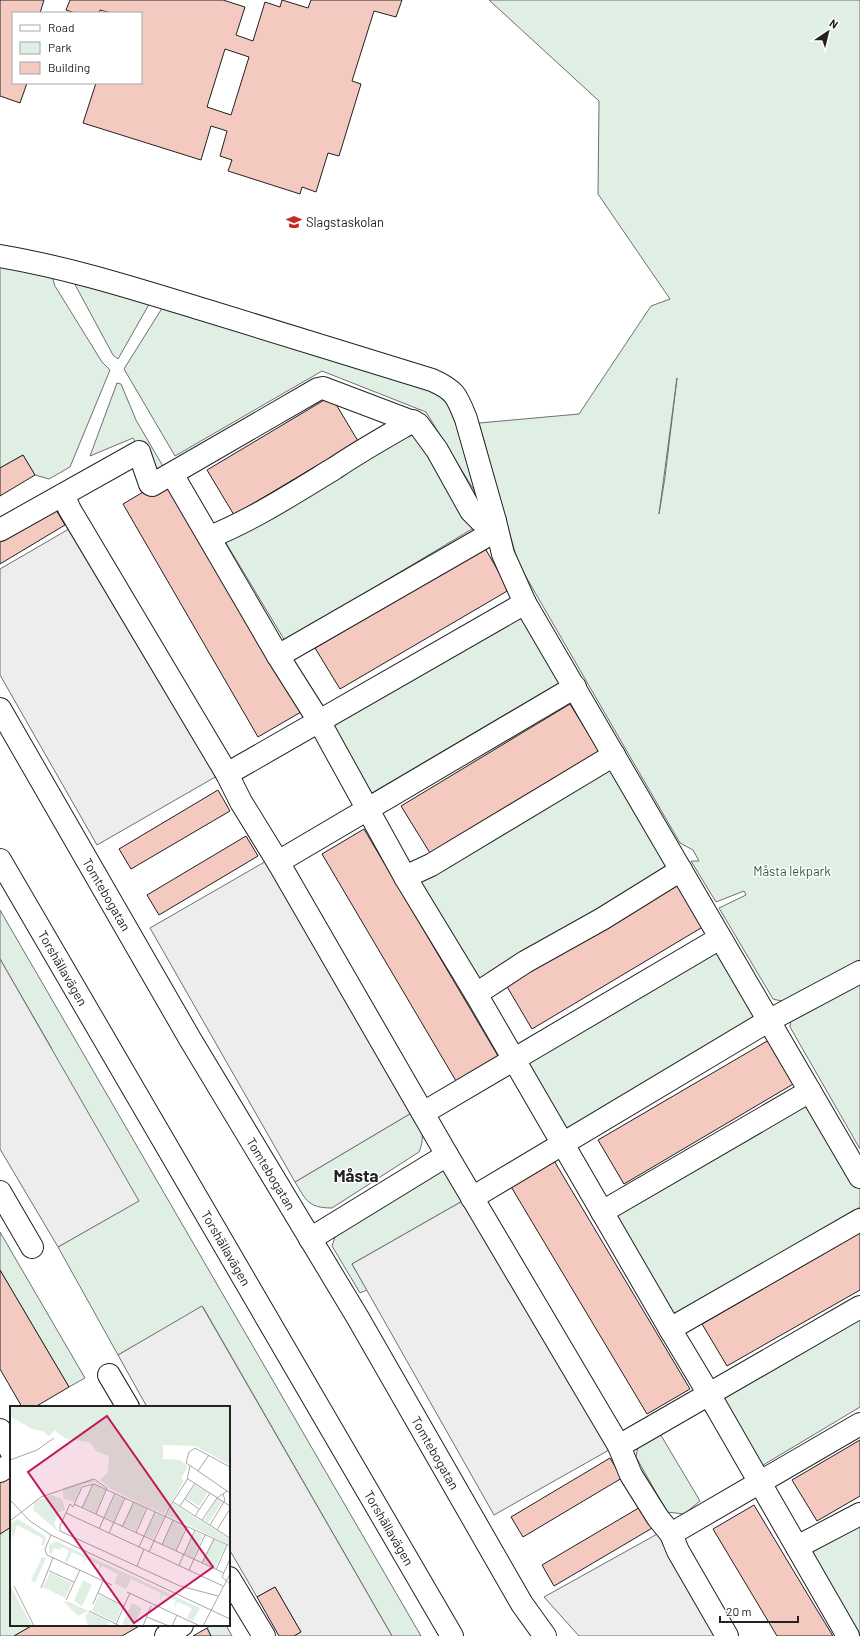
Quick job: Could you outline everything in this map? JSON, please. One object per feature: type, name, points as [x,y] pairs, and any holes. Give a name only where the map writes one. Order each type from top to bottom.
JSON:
[{"type":"street","points":[[0,256],[43,263],[74,271],[417,376],[445,386],[454,393],[464,413],[503,554],[525,603],[860,1177]]},
{"type":"street","points":[[0,530],[139,452],[150,484],[152,485],[318,389],[323,388],[413,421],[421,428],[437,450],[471,511],[487,524],[495,522]]},
{"type":"street","points":[[210,537],[231,529],[413,421]]},
{"type":"street","points":[[172,474],[278,656],[319,721],[405,877],[476,994],[848,1636]]},
{"type":"street","points":[[63,494],[70,510],[227,774],[241,802],[278,862],[472,1198],[619,1446],[631,1475],[658,1518],[671,1534],[678,1551],[727,1636]]},
{"type":"street","points":[[278,656],[483,538],[495,522]]},
{"type":"street","points":[[227,774],[525,603]]},
{"type":"street","points":[[278,862],[574,687]]},
{"type":"street","name":"Tomtebogatan","points":[[0,709],[194,1046],[358,1318],[522,1604],[545,1636]]},
{"type":"street","points":[[405,877],[431,865],[614,755]]},
{"type":"street","name":"Torshällavägen","points":[[0,860],[452,1636]]},
{"type":"street","points":[[476,994],[525,962],[602,919],[681,870]]},
{"type":"street","points":[[423,1113],[720,938]]},
{"type":"street","points":[[472,1198],[768,1021],[860,972]]},
{"type":"street","points":[[602,1212],[810,1091]]},
{"type":"street","points":[[310,1239],[447,1155]]},
{"type":"street","points":[[0,1192],[32,1247]]},
{"type":"street","points":[[670,1329],[860,1220]]},
{"type":"street","points":[[619,1446],[860,1307]]},
{"type":"street","points":[[109,1375],[121,1404]]},
{"type":"street","points":[[671,1534],[860,1424]]},
{"type":"street","points":[[0,1430],[10,1449]]},
{"type":"street","points":[[0,1471],[10,1465]]},
{"type":"street","points":[[797,1548],[860,1514]]},
{"type":"street","points":[[230,1580],[264,1636]]},
{"type":"street","points":[[166,1636],[181,1626]]},
{"type":"green space","name":"Måsta lekpark","points":[[489,0],[860,0],[860,960],[786,1002],[773,999],[719,908],[746,895],[744,891],[716,902],[691,861],[699,861],[693,850],[680,843],[518,563],[479,423],[579,414],[651,306],[670,299],[598,194],[599,101]],"holes":[[[677,378],[665,477],[659,514]]]},
{"type":"green space","points":[[0,261],[51,274],[55,286],[102,362],[110,370],[70,467],[49,479],[35,475],[23,455],[0,468]]},
{"type":"green space","points":[[72,279],[156,292],[118,359],[113,355]]},
{"type":"green space","points":[[169,297],[448,389],[488,513],[426,412],[322,371],[175,456],[124,369]]},
{"type":"green space","points":[[117,383],[121,384],[136,420],[164,468],[155,473],[133,438],[90,456]]},
{"type":"green space","points":[[413,419],[477,526],[285,641],[220,533]]},
{"type":"green space","points":[[517,610],[562,681],[370,794],[330,723]]},
{"type":"green space","points":[[609,757],[673,864],[480,979],[415,872]]},
{"type":"green space","points":[[0,910],[421,1636],[392,1636],[203,1307],[118,1355],[58,1247],[138,1201],[0,1080],[52,1049],[0,959]]},
{"type":"green space","points":[[714,946],[759,1016],[567,1130],[526,1058]]},
{"type":"green space","points":[[860,977],[860,1149],[790,1027],[791,1016]]},
{"type":"green space","points":[[808,1092],[860,1178],[860,1207],[675,1317],[611,1209]]},
{"type":"green space","points":[[413,1112],[422,1131],[422,1141],[419,1152],[332,1208],[324,1208],[313,1205],[305,1198],[295,1182]]},
{"type":"green space","points":[[440,1167],[449,1170],[466,1199],[352,1264],[367,1290],[360,1293],[332,1246],[336,1234]]},
{"type":"green space","points":[[0,1232],[85,1378],[69,1387],[0,1270]]},
{"type":"green space","points":[[860,1310],[860,1407],[760,1467],[719,1395]]},
{"type":"green space","points":[[659,1432],[700,1501],[684,1514],[667,1512],[636,1457],[638,1446]]},
{"type":"green space","points":[[860,1513],[860,1634],[807,1545]]},
{"type":"green space","points":[[10,1528],[10,1626],[31,1626],[14,1636],[0,1636],[0,1534]]},
{"type":"green space","points":[[210,1626],[227,1626],[232,1636],[211,1636],[207,1628]]},
{"type":"shaded area","points":[[74,526],[217,776],[97,845],[0,675],[0,569]]},
{"type":"shaded area","points":[[268,860],[413,1112],[295,1182],[150,928]]},
{"type":"shaded area","points":[[0,959],[139,1201],[58,1247],[0,1149]]},
{"type":"shaded area","points":[[466,1199],[609,1450],[494,1515],[352,1264]]},
{"type":"shaded area","points":[[202,1306],[392,1636],[294,1636],[301,1632],[275,1587],[257,1597],[230,1551],[230,1406],[146,1406],[118,1355]]},
{"type":"shaded area","points":[[659,1533],[719,1636],[579,1636],[544,1597]]},
{"type":"building","points":[[0,0],[44,0],[40,12],[12,12],[12,84],[27,84],[20,103],[0,96]]},
{"type":"building","points":[[70,0],[223,0],[245,7],[236,35],[253,41],[265,2],[280,7],[282,0],[308,8],[311,0],[402,0],[396,17],[374,11],[352,81],[361,84],[339,156],[328,153],[316,192],[302,187],[300,194],[228,171],[232,160],[220,156],[227,131],[211,126],[201,160],[83,123],[96,84],[142,84],[142,12],[107,12],[100,10],[99,12],[72,12],[66,10]],"holes":[[[225,49],[249,57],[231,115],[207,107]]]},
{"type":"building","points":[[331,396],[358,441],[234,515],[207,470]]},
{"type":"building","points":[[23,455],[35,475],[0,496],[0,468]]},
{"type":"building","points":[[165,479],[301,712],[258,737],[123,504]]},
{"type":"building","points":[[53,505],[65,525],[0,564],[0,536]]},
{"type":"building","points":[[485,548],[509,590],[340,689],[315,648]]},
{"type":"building","points":[[570,704],[599,751],[430,853],[401,806]]},
{"type":"building","points":[[218,790],[230,811],[131,869],[119,849]]},
{"type":"building","points":[[364,829],[501,1061],[459,1086],[322,854]]},
{"type":"building","points":[[246,836],[258,856],[159,915],[147,895]]},
{"type":"building","points":[[680,881],[706,925],[532,1029],[506,985]]},
{"type":"building","points":[[769,1040],[795,1083],[624,1184],[598,1140]]},
{"type":"building","points":[[553,1159],[690,1389],[647,1414],[510,1185]]},
{"type":"building","points":[[860,1233],[860,1290],[727,1366],[702,1324]]},
{"type":"building","points":[[0,1270],[69,1387],[37,1406],[21,1406],[0,1369]]},
{"type":"building","points":[[860,1440],[860,1496],[817,1521],[792,1480]]},
{"type":"building","points":[[610,1458],[622,1478],[523,1537],[511,1517]]},
{"type":"building","points":[[10,1476],[10,1528],[0,1534],[0,1481]]},
{"type":"building","points":[[754,1505],[833,1636],[777,1636],[713,1529]]},
{"type":"building","points":[[642,1506],[654,1527],[554,1586],[542,1565]]},
{"type":"building","points":[[275,1587],[301,1632],[294,1636],[279,1636],[257,1597]]},
{"type":"building","points":[[31,1626],[139,1626],[122,1636],[14,1636]]},
{"type":"building","points":[[207,1628],[211,1636],[193,1636]]},
{"type":"place","name":"Slagstaskolan","points":[[294,222]]},
{"type":"district","name":"Måsta","points":[[356,1176]]}]
